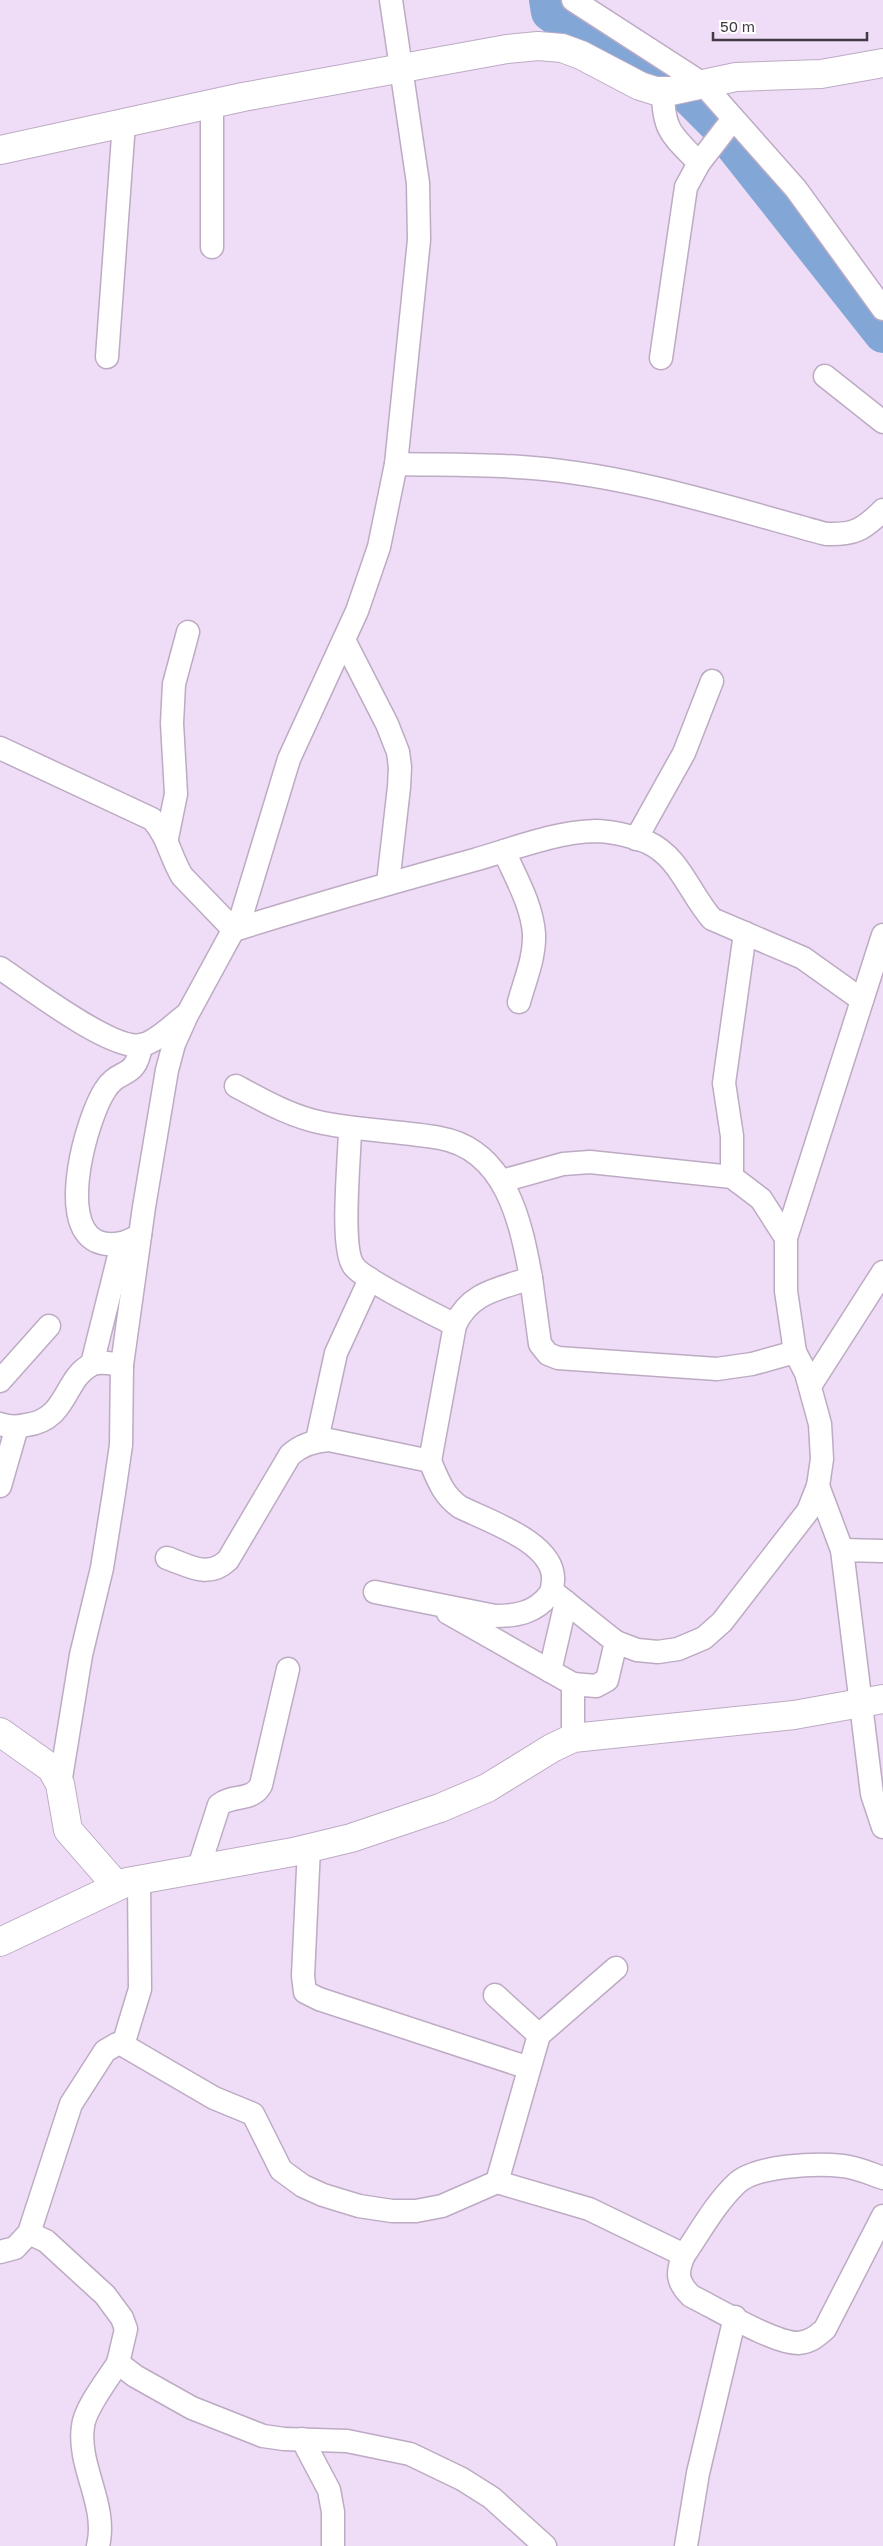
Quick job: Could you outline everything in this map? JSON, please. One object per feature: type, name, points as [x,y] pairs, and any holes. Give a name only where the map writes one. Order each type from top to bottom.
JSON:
[{"type":"street","points":[[92,1364],[131,1240],[174,1044],[187,1015],[242,914],[289,759],[357,611],[376,555],[396,464],[419,240],[418,183],[391,0]]},
{"type":"street","points":[[573,0],[682,88],[726,127],[818,218],[883,309]]},
{"type":"street","points":[[0,150],[212,104],[402,67],[507,49],[538,46],[554,47],[581,55],[640,86],[656,92],[753,75],[821,74],[883,64]]},
{"type":"street","points":[[682,88],[664,117],[672,136],[699,162]]},
{"type":"street","points":[[212,104],[212,247]]},
{"type":"street","points":[[107,357],[124,123]]},
{"type":"street","points":[[661,358],[682,203],[686,187],[699,162],[726,127]]},
{"type":"street","points":[[825,376],[883,422]]},
{"type":"street","points":[[396,464],[533,468],[573,473],[697,499],[826,534],[847,534],[866,526],[883,510]]},
{"type":"street","points":[[166,838],[176,794],[172,723],[174,684],[188,632]]},
{"type":"street","points":[[344,640],[387,724],[399,760],[399,787],[388,883]]},
{"type":"street","points":[[636,839],[684,753],[712,681]]},
{"type":"street","points":[[0,748],[141,812],[152,819],[166,838],[182,876],[234,930]]},
{"type":"street","points":[[234,930],[388,883],[504,851],[570,834],[596,831],[620,834],[647,842],[666,854],[683,873],[702,908],[712,919],[782,948],[871,991]]},
{"type":"street","points":[[504,851],[525,897],[532,917],[534,936],[532,956],[519,1002]]},
{"type":"street","points":[[732,1178],[732,1136],[724,1083],[745,934]]},
{"type":"street","points":[[559,1597],[616,1642],[637,1650],[658,1652],[678,1649],[704,1638],[722,1622],[808,1512],[818,1486],[822,1459],[820,1424],[810,1386],[795,1352],[786,1291],[786,1238],[871,991],[883,935]]},
{"type":"street","points":[[0,968],[96,1031],[120,1042],[141,1045],[151,1041],[187,1015]]},
{"type":"street","points":[[131,1240],[98,1242],[84,1230],[78,1195],[80,1159],[90,1122],[110,1083],[132,1071],[136,1065],[141,1045]]},
{"type":"street","points":[[236,1086],[304,1119],[350,1128],[442,1138],[464,1145],[490,1165],[502,1181],[516,1212],[524,1238],[540,1344],[548,1354],[558,1358],[717,1369],[752,1364],[795,1352]]},
{"type":"street","points":[[350,1128],[347,1244],[353,1266],[370,1279],[455,1325]]},
{"type":"street","points":[[502,1181],[563,1164],[590,1162],[732,1178],[761,1199],[786,1238]]},
{"type":"street","points":[[123,2045],[140,1989],[128,1883],[68,1830],[60,1784],[81,1655],[102,1568],[114,1493],[123,1415],[122,1365],[131,1240]]},
{"type":"street","points":[[810,1386],[883,1272]]},
{"type":"street","points":[[531,1278],[471,1301],[461,1312],[455,1325],[430,1461],[442,1490],[448,1499],[539,1548],[550,1561],[559,1597],[550,1672]]},
{"type":"street","points":[[317,1440],[336,1353],[370,1279]]},
{"type":"street","points":[[0,1381],[49,1326]]},
{"type":"street","points":[[0,1486],[8,1425],[38,1424],[54,1413],[84,1370],[92,1364],[122,1365]]},
{"type":"street","points":[[167,1558],[210,1571],[219,1568],[228,1560],[290,1456],[298,1448],[317,1440],[329,1440],[430,1461]]},
{"type":"street","points":[[818,1486],[842,1550],[871,1701],[872,1794],[883,1827]]},
{"type":"street","points":[[842,1550],[883,1551]]},
{"type":"street","points":[[375,1592],[433,1604],[480,1623],[550,1672],[573,1684],[596,1686],[603,1684],[607,1680],[616,1642]]},
{"type":"street","points":[[480,1623],[530,1611],[545,1600],[559,1597]]},
{"type":"street","points":[[198,1870],[219,1806],[225,1800],[252,1795],[257,1792],[261,1785],[288,1669]]},
{"type":"street","points":[[573,1684],[573,1738]]},
{"type":"street","points":[[0,1942],[128,1883],[351,1838],[440,1808],[487,1788],[552,1748],[573,1738],[794,1715],[871,1701]]},
{"type":"street","points":[[0,1732],[51,1768],[60,1784]]},
{"type":"street","points":[[309,1848],[303,1976],[305,1992],[319,1999],[530,2068]]},
{"type":"street","points":[[497,2182],[539,2035],[616,1968]]},
{"type":"street","points":[[495,1995],[539,2035]]},
{"type":"street","points":[[0,2252],[15,2248],[29,2233],[70,2104],[105,2051],[112,2045],[123,2045],[214,2098],[253,2114],[281,2170],[303,2186],[323,2195],[359,2206],[392,2211],[416,2211],[442,2206],[497,2182],[589,2209],[684,2255]]},
{"type":"street","points":[[883,2178],[845,2166],[783,2168],[745,2177],[726,2196],[684,2255],[678,2274],[684,2289],[691,2296],[782,2341],[797,2343],[815,2338],[824,2329],[883,2216]]},
{"type":"street","points":[[29,2233],[46,2241],[105,2295],[122,2318],[126,2330],[118,2363],[87,2414],[83,2425],[87,2464],[99,2508],[101,2527],[98,2546]]},
{"type":"street","points":[[686,2546],[698,2473],[735,2317]]},
{"type":"street","points":[[118,2363],[135,2376],[192,2408],[262,2436],[347,2441],[410,2454],[462,2479],[492,2498],[545,2546]]},
{"type":"street","points":[[302,2439],[329,2490],[333,2512],[333,2546]]},
{"type":"waterway","points":[[548,0],[550,12],[597,47],[669,76],[717,124],[883,334]]}]
